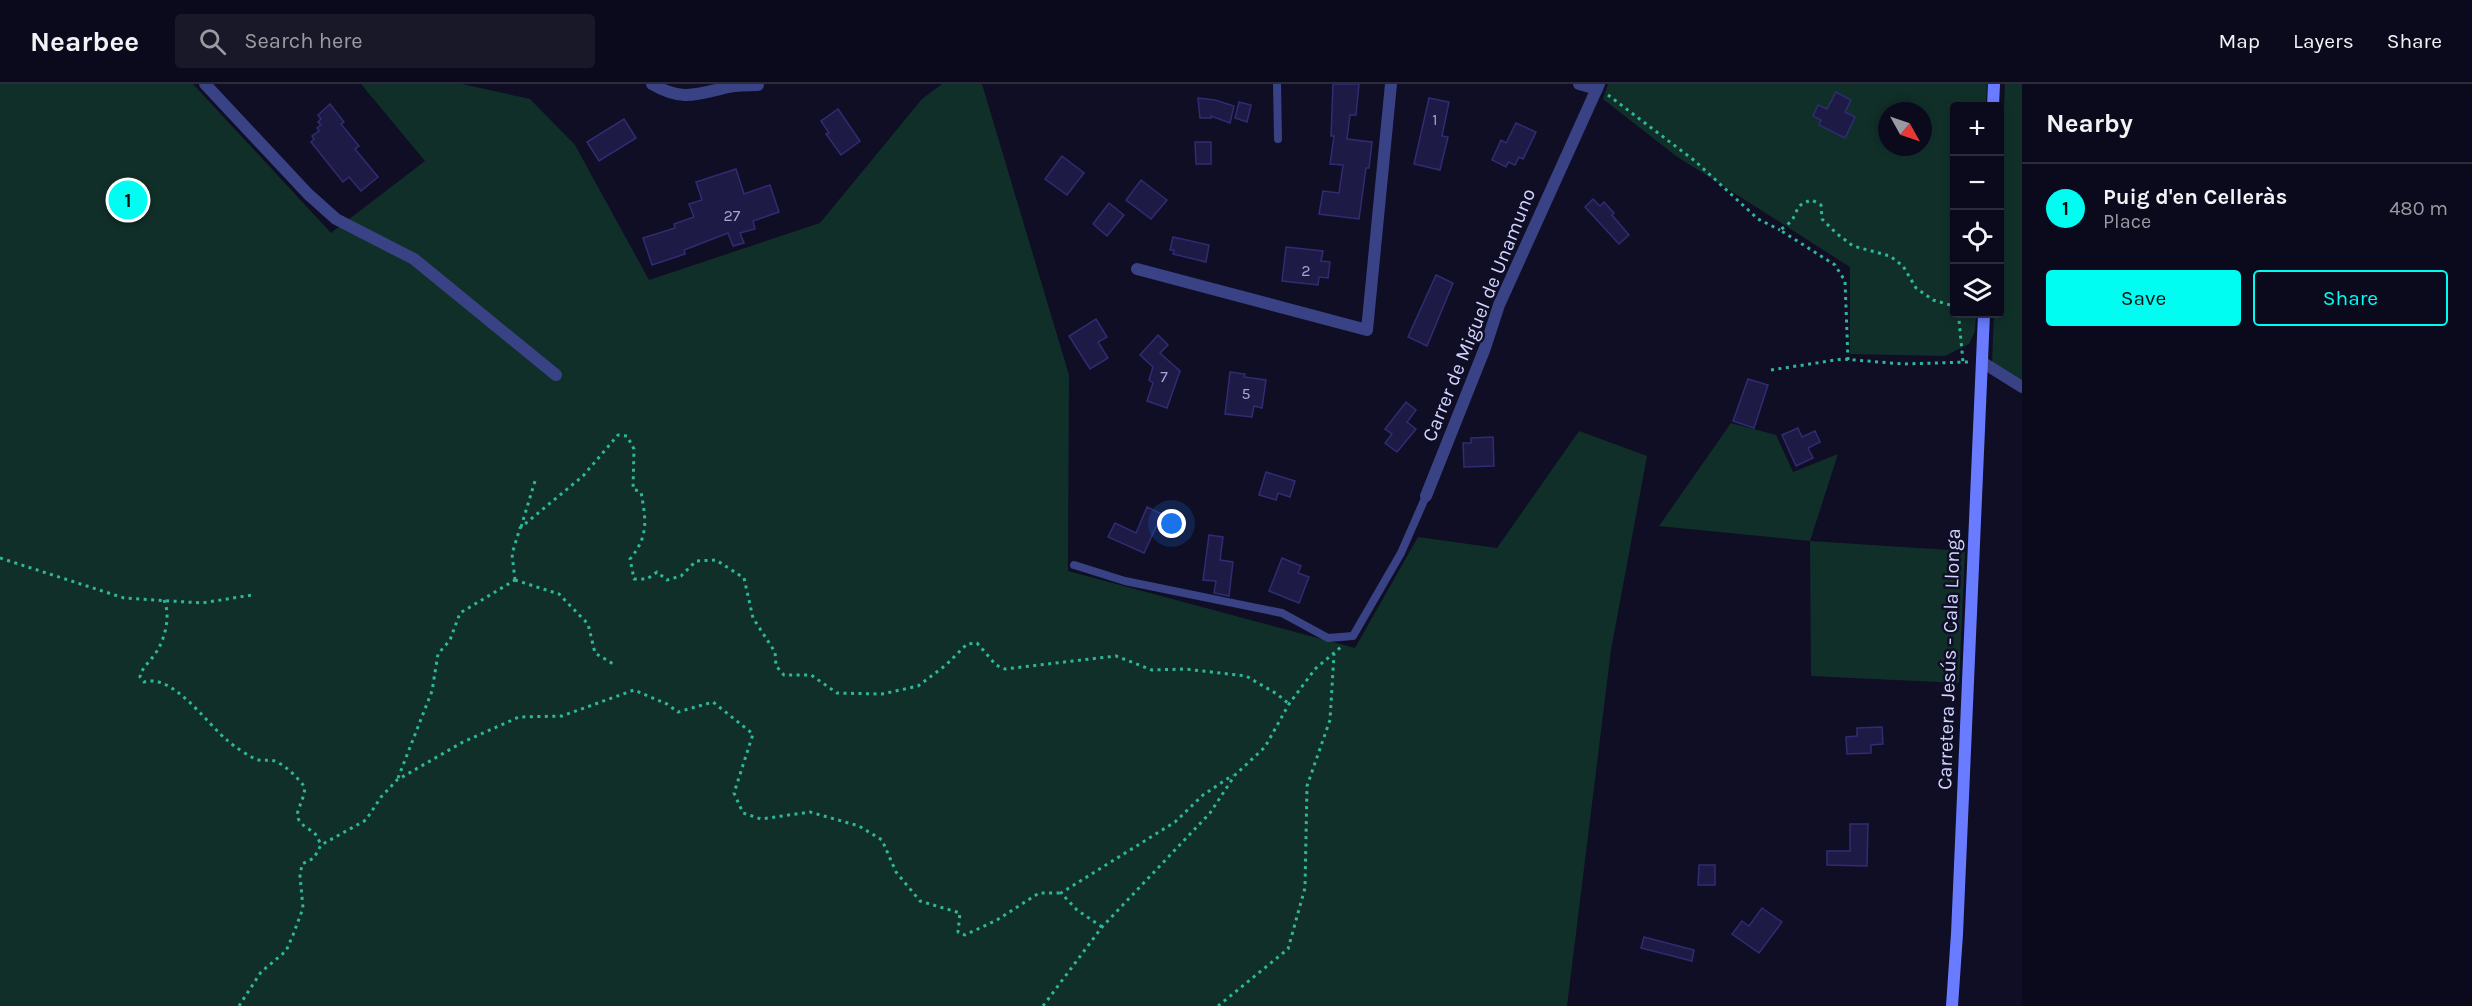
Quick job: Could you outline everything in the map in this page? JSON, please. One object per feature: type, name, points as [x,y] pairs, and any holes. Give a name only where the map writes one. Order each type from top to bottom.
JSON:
[{"type":"main road","points":[[1993,102],[1994,84]]},
{"type":"main road","name":"Carretera Jesús - Cala Llonga","points":[[1952,1006],[1984,318]]},
{"type":"street","points":[[206,84],[308,194],[336,219],[414,259],[556,375]]},
{"type":"street","points":[[652,84],[681,96],[700,96],[731,86],[758,85]]},
{"type":"street","points":[[1137,269],[1367,330],[1391,84]]},
{"type":"street","points":[[1579,84],[1598,86]]},
{"type":"street","name":"Carrer de Miguel de Unamuno","points":[[1426,496],[1485,348],[1499,305],[1598,86]]},
{"type":"street","points":[[1982,362],[2022,387]]},
{"type":"lane","points":[[1277,84],[1278,139]]},
{"type":"lane","points":[[1074,565],[1125,581],[1282,613],[1328,638],[1353,636],[1401,553],[1426,496]]},
{"type":"path","points":[[1598,86],[1695,161],[1758,219],[1780,230],[1835,265],[1845,280],[1848,360]]},
{"type":"path","points":[[1780,230],[1792,220],[1795,210],[1805,202],[1812,200],[1821,205],[1822,219],[1853,246],[1890,256],[1903,266],[1916,288],[1933,300],[1950,305]]},
{"type":"path","points":[[1958,318],[1964,362]]},
{"type":"path","points":[[1771,370],[1848,360],[1903,364],[1982,362]]},
{"type":"path","points":[[520,528],[584,476],[618,435],[627,436],[634,449],[633,489],[641,492],[646,523],[640,547],[630,559],[634,579],[647,579],[657,572],[667,580],[681,576],[696,561],[716,560],[744,578],[753,618],[775,652],[776,666],[784,675],[811,675],[837,693],[882,694],[918,686],[946,665],[967,644],[976,643],[996,665],[1005,669],[1116,656],[1152,670],[1185,669],[1246,676],[1277,694],[1289,704]]},
{"type":"path","points":[[515,580],[512,554],[535,481]]},
{"type":"path","points":[[0,558],[124,597],[202,603],[252,595]]},
{"type":"path","points":[[397,780],[432,691],[438,654],[450,640],[460,613],[515,580],[559,594],[588,624],[595,653],[615,665]]},
{"type":"path","points":[[164,600],[168,608],[164,636],[158,651],[142,669],[140,677],[144,682],[160,680],[177,691],[229,743],[256,760],[267,759],[277,762],[293,774],[305,787],[304,800],[298,810],[298,818],[304,827],[316,833],[321,845]]},
{"type":"path","points":[[239,1006],[261,972],[286,951],[303,908],[300,876],[302,864],[314,858],[321,845],[366,819],[381,797],[397,780],[463,742],[519,717],[562,716],[634,690],[667,704],[678,712],[713,702],[753,734],[734,793],[743,813],[761,819],[810,812],[859,826],[882,840],[896,872],[920,901],[943,910],[960,913],[958,932],[965,935],[997,920],[1039,893],[1060,893],[1175,822],[1203,795],[1235,774],[1265,747],[1289,704],[1315,669],[1353,636]]},
{"type":"path","points":[[1218,1006],[1288,949],[1305,888],[1307,786],[1330,720],[1334,654]]},
{"type":"path","points":[[1043,1006],[1102,927],[1210,813],[1235,774]]},
{"type":"path","points":[[1060,893],[1077,910],[1102,927]]},
{"type":"green space","points":[[0,84],[193,84],[331,233],[425,161],[361,84],[462,84],[530,99],[575,145],[649,280],[820,223],[922,99],[942,84],[982,84],[1069,375],[1068,571],[1355,648],[1418,537],[1497,548],[1579,431],[1647,456],[1611,650],[1567,1006],[0,1006]]},
{"type":"green space","points":[[1608,84],[1987,84],[1986,102],[1950,102],[1950,318],[1976,318],[1975,331],[1969,344],[1945,356],[1850,354],[1850,267],[1676,156],[1603,99]]},
{"type":"green space","points":[[2005,84],[2022,84],[2022,383],[1992,363],[1994,318],[2004,318]]},
{"type":"green space","points":[[1731,423],[1776,435],[1793,472],[1838,454],[1810,541],[1659,526]]},
{"type":"green space","points":[[1810,541],[1965,551],[1959,683],[1811,676]]},
{"type":"building","points":[[1333,84],[1359,84],[1356,115],[1350,115],[1347,139],[1372,142],[1359,219],[1319,214],[1323,191],[1339,193],[1343,165],[1330,164],[1334,136],[1331,136]]},
{"type":"building","points":[[1836,92],[1851,100],[1845,112],[1855,117],[1845,138],[1819,125],[1821,120],[1813,116],[1818,105],[1827,109]]},
{"type":"building","points":[[1198,98],[1234,106],[1230,123],[1211,116],[1211,118],[1200,118]]},
{"type":"building","points":[[1429,98],[1449,102],[1442,136],[1448,137],[1440,170],[1414,164]]},
{"type":"building","points":[[1239,102],[1251,105],[1247,122],[1235,118]]},
{"type":"building","points":[[330,104],[344,122],[341,124],[359,146],[355,149],[378,177],[361,191],[349,177],[343,182],[311,142],[314,139],[312,136],[319,131],[317,128],[321,125],[318,122],[321,119],[318,115]]},
{"type":"building","points":[[838,109],[860,141],[841,155],[826,134],[829,133],[821,121]]},
{"type":"building","points":[[624,119],[636,138],[599,161],[587,142]]},
{"type":"building","points":[[1516,123],[1536,132],[1523,159],[1519,157],[1515,165],[1508,162],[1506,167],[1492,160],[1501,140],[1506,143]]},
{"type":"building","points":[[1195,142],[1211,142],[1211,164],[1196,164]]},
{"type":"building","points":[[1062,156],[1084,173],[1067,195],[1045,179]]},
{"type":"building","points":[[736,169],[744,194],[770,185],[779,212],[753,221],[755,229],[740,233],[744,243],[733,246],[728,233],[684,250],[685,254],[652,265],[643,238],[675,228],[674,224],[694,217],[689,204],[702,200],[696,182]]},
{"type":"building","points":[[1141,180],[1167,200],[1151,219],[1126,200]]},
{"type":"building","points":[[1593,199],[1600,206],[1604,202],[1629,235],[1619,244],[1585,207]]},
{"type":"building","points":[[1109,203],[1124,215],[1107,236],[1093,224]]},
{"type":"building","points":[[1173,237],[1209,245],[1206,262],[1173,254],[1174,250],[1170,250]]},
{"type":"building","points":[[1286,247],[1323,251],[1321,261],[1330,262],[1328,278],[1319,277],[1318,285],[1282,281]]},
{"type":"building","points":[[1436,275],[1453,283],[1427,346],[1408,337]]},
{"type":"building","points":[[1096,319],[1107,337],[1098,342],[1108,358],[1090,369],[1069,336]]},
{"type":"building","points":[[1158,335],[1168,345],[1160,353],[1180,371],[1167,408],[1147,401],[1153,383],[1149,380],[1153,367],[1140,355]]},
{"type":"building","points":[[1230,372],[1245,374],[1244,377],[1266,380],[1262,408],[1254,406],[1252,417],[1225,414]]},
{"type":"building","points":[[1748,379],[1768,385],[1754,428],[1733,421]]},
{"type":"building","points":[[1406,402],[1416,410],[1407,422],[1416,429],[1397,452],[1385,443],[1392,434],[1385,429]]},
{"type":"building","points":[[1798,428],[1802,437],[1815,431],[1820,442],[1808,448],[1813,458],[1796,466],[1782,435]]},
{"type":"building","points":[[1493,437],[1494,466],[1464,467],[1463,443],[1471,443],[1471,438]]},
{"type":"building","points":[[1266,472],[1295,481],[1290,497],[1278,493],[1276,500],[1259,495]]},
{"type":"building","points":[[1147,507],[1162,514],[1144,553],[1108,537],[1115,523],[1136,533]]},
{"type":"building","points":[[1209,535],[1223,537],[1220,560],[1233,562],[1229,596],[1214,593],[1216,581],[1203,580]]},
{"type":"building","points":[[1282,558],[1301,566],[1298,573],[1309,577],[1299,603],[1269,591]]},
{"type":"building","points":[[1882,727],[1883,744],[1871,745],[1871,753],[1847,754],[1846,737],[1857,736],[1857,728]]},
{"type":"building","points":[[1850,824],[1868,824],[1867,866],[1827,865],[1827,851],[1850,851]]},
{"type":"building","points":[[1699,865],[1715,865],[1715,885],[1698,885]]},
{"type":"building","points":[[1762,908],[1782,922],[1759,953],[1732,934],[1742,921],[1749,926]]},
{"type":"building","points":[[1644,937],[1694,950],[1692,961],[1641,948]]},
{"type":"place","name":"Puig d'en Celleràs","points":[[128,200]]}]
